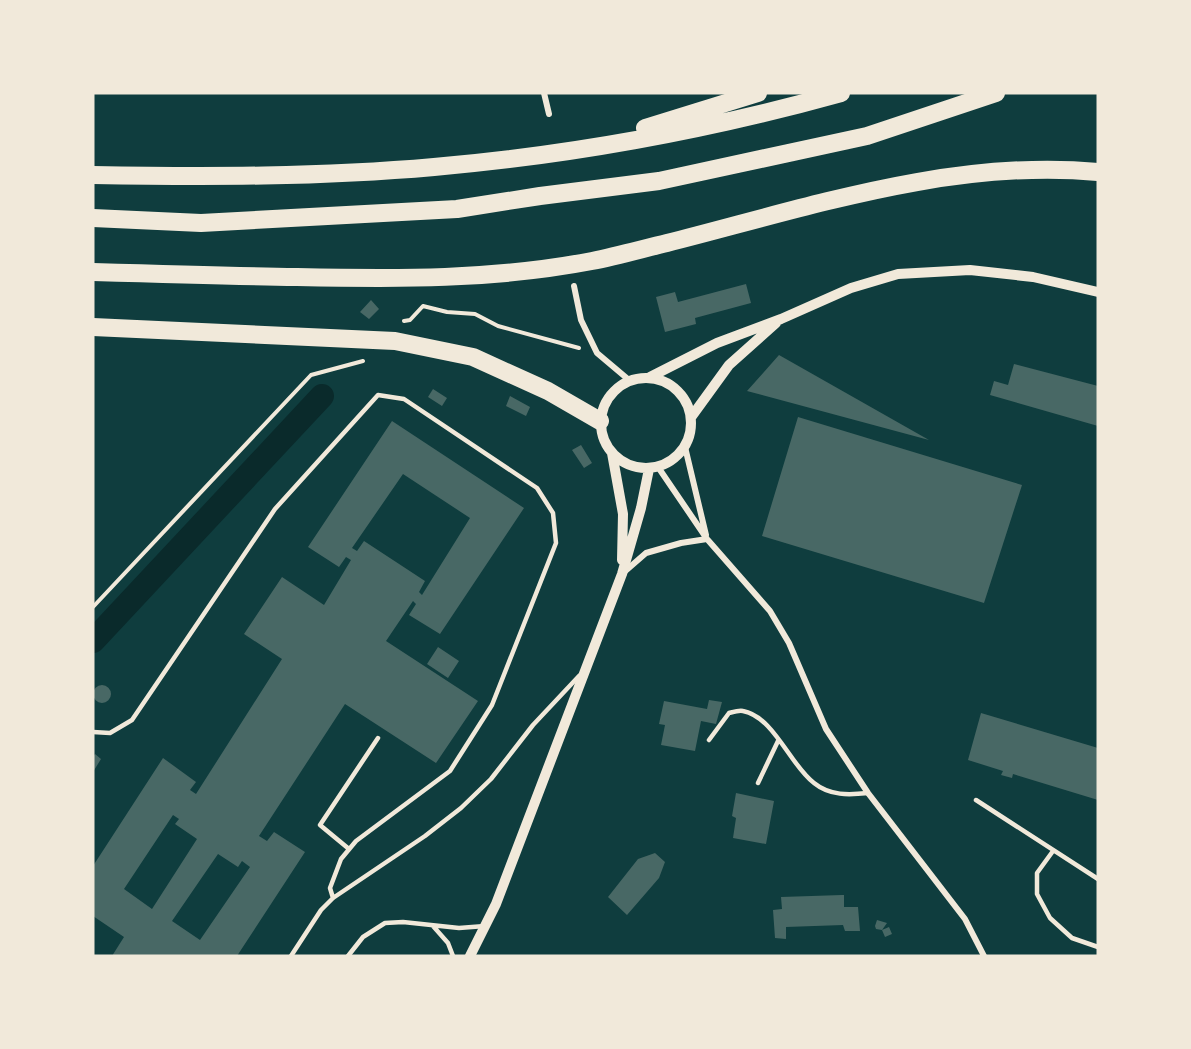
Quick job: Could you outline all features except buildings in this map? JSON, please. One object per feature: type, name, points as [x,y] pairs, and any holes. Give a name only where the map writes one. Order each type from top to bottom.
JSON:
[{"type":"highway","points":[[584,147],[758,93]]},
{"type":"highway","points":[[93,175],[348,173],[457,165],[669,134],[795,106],[841,93]]},
{"type":"highway","points":[[93,218],[201,223],[457,209],[540,196],[658,182],[867,136],[996,93]]},
{"type":"highway","points":[[93,272],[358,278],[485,277],[593,261],[802,208],[924,181],[1024,170],[1068,169],[1098,172]]},
{"type":"highway","points":[[93,327],[395,341],[473,357],[548,391],[600,421]]},
{"type":"street","points":[[544,93],[549,114]]},
{"type":"street","points":[[622,573],[623,514],[612,453],[603,438],[600,421],[604,404],[614,389],[629,380],[650,377],[717,343],[781,319],[851,288],[898,274],[970,270],[1033,277],[1098,292]]},
{"type":"street","points":[[574,286],[581,320],[597,353],[629,380]]},
{"type":"street","points":[[692,416],[729,365],[781,319]]},
{"type":"street","points":[[612,453],[629,465],[654,468],[673,460],[685,447],[691,432],[692,416],[684,396],[669,382],[650,377]]},
{"type":"street","points":[[685,447],[707,539]]},
{"type":"street","points":[[654,468],[707,539],[770,611],[789,643],[826,729],[868,793],[965,919],[984,956]]},
{"type":"street","points":[[470,956],[496,904],[622,573],[654,468]]},
{"type":"street","points":[[622,573],[646,554],[681,543],[707,539]]},
{"type":"lane","points":[[93,732],[110,733],[132,720],[275,509],[378,395],[404,399],[537,488],[553,513],[556,543],[492,705],[450,771],[356,841],[349,849],[341,859],[330,888],[333,898]]},
{"type":"lane","points":[[291,956],[321,910],[333,898],[425,836],[461,808],[491,779],[533,725],[585,670]]},
{"type":"lane","points":[[710,740],[729,713],[742,710],[762,720],[813,783],[827,790],[847,795],[868,793]]},
{"type":"lane","points":[[349,849],[320,825],[378,738]]},
{"type":"lane","points":[[758,783],[778,741]]},
{"type":"lane","points":[[976,800],[1098,879]]},
{"type":"lane","points":[[1053,851],[1037,873],[1037,894],[1050,918],[1072,938],[1098,947]]},
{"type":"lane","points":[[348,956],[363,937],[385,923],[403,922],[459,928],[486,926]]},
{"type":"lane","points":[[433,926],[448,943],[453,956]]},
{"type":"path","points":[[398,323],[411,320],[423,306],[447,312],[475,314],[498,326],[597,353]]},
{"type":"path","points":[[93,607],[311,375],[364,361]]},
{"type":"waterway","points":[[93,641],[322,396]]}]
